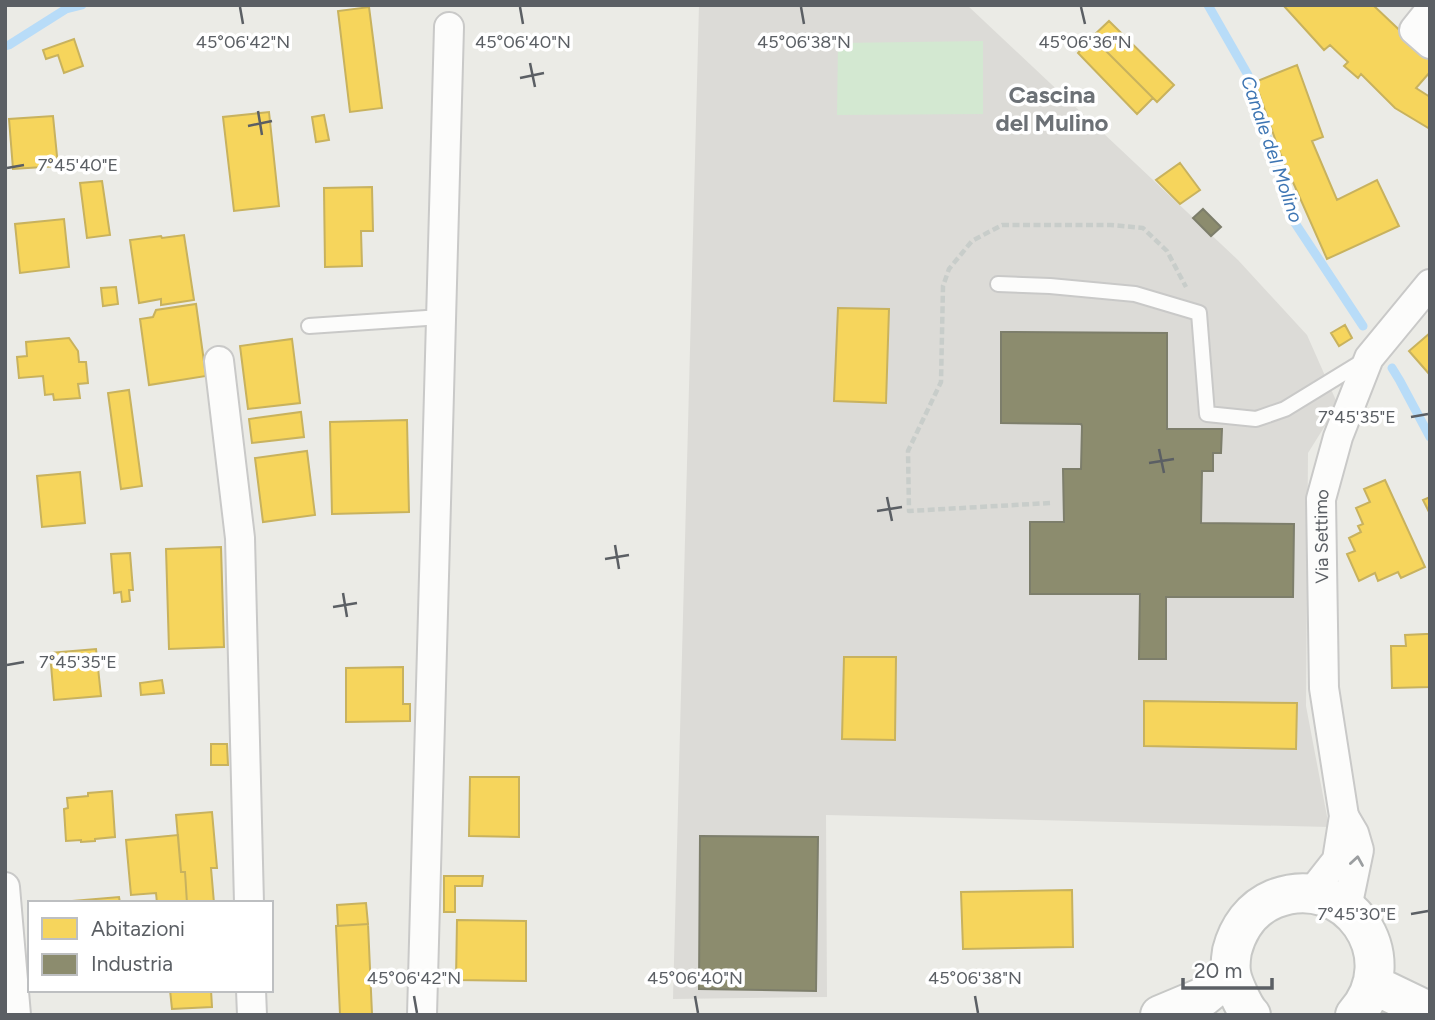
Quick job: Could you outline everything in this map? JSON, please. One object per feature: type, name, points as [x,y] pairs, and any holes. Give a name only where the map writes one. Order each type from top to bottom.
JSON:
[{"type":"street","points":[[1430,10],[1414,30],[1430,44]]},
{"type":"street","points":[[422,1015],[449,27]]},
{"type":"street","name":"Via Settimo","points":[[1311,893],[1337,860],[1344,816],[1324,688],[1321,499],[1338,437],[1369,358],[1430,284]]},
{"type":"street","points":[[219,361],[240,538],[249,901]]},
{"type":"street","name":"Via Settimo","points":[[1344,816],[1354,833],[1359,850],[1347,908]]},
{"type":"street","points":[[5,887],[16,1015]]},
{"type":"street","points":[[1244,1013],[1231,974],[1231,954],[1237,936],[1247,919],[1265,903],[1287,894],[1311,893],[1330,898],[1347,908],[1362,923],[1371,942],[1375,963],[1364,1000],[1430,1012]]},
{"type":"street","points":[[1160,1015],[1203,997],[1231,974]]},
{"type":"street","points":[[251,992],[252,1015]]},
{"type":"lane","points":[[998,284],[1135,294],[1199,313],[1207,414],[1256,419],[1285,409],[1369,358]]},
{"type":"lane","points":[[309,326],[441,317]]},
{"type":"path","points":[[1050,503],[909,511],[908,451],[940,382],[943,286],[949,269],[972,241],[1002,225],[1111,225],[1143,228],[1167,251],[1199,313]]},
{"type":"shaded area","points":[[699,5],[967,5],[1238,260],[1307,335],[1338,405],[1308,453],[1306,706],[1329,827],[826,815],[827,997],[673,999]]},
{"type":"green space","points":[[983,41],[983,114],[837,115],[838,43]]},
{"type":"building: Abitazioni","points":[[1283,5],[1373,5],[1430,59],[1430,72],[1416,88],[1430,97],[1430,129],[1395,108],[1361,74],[1358,78],[1344,66],[1348,62],[1330,45],[1324,50]]},
{"type":"building: Abitazioni","points":[[369,7],[382,108],[350,112],[338,11]]},
{"type":"building: Abitazioni","points":[[1109,21],[1174,85],[1157,102],[1092,37]]},
{"type":"building: Abitazioni","points":[[1092,37],[1153,98],[1137,114],[1078,53]]},
{"type":"building: Abitazioni","points":[[74,39],[83,66],[64,73],[58,55],[46,59],[43,50]]},
{"type":"building: Abitazioni","points":[[1297,65],[1323,137],[1312,141],[1337,200],[1377,180],[1399,226],[1327,259],[1280,153],[1255,82]]},
{"type":"building: Abitazioni","points":[[269,112],[279,206],[234,211],[223,117]]},
{"type":"building: Abitazioni","points":[[324,115],[329,140],[316,142],[312,117]]},
{"type":"building: Abitazioni","points":[[53,116],[58,166],[13,169],[9,119]]},
{"type":"building: Abitazioni","points":[[1180,163],[1200,190],[1180,204],[1156,180]]},
{"type":"building: Abitazioni","points":[[102,181],[110,235],[87,238],[80,183]]},
{"type":"building: Abitazioni","points":[[372,187],[373,231],[361,231],[362,266],[325,267],[324,188]]},
{"type":"building: Abitazioni","points":[[64,219],[69,267],[20,273],[15,224]]},
{"type":"building: Abitazioni","points":[[184,235],[194,300],[161,305],[161,299],[139,303],[130,240]]},
{"type":"building: Abitazioni","points":[[116,287],[118,304],[103,306],[101,288]]},
{"type":"building: Abitazioni","points":[[196,304],[206,376],[149,385],[140,319],[153,317],[156,310]]},
{"type":"building: Abitazioni","points":[[838,308],[889,309],[886,403],[834,401]]},
{"type":"building: Abitazioni","points":[[1345,325],[1352,338],[1339,346],[1331,333]]},
{"type":"building: Abitazioni","points":[[1430,333],[1430,375],[1409,351]]},
{"type":"building: Abitazioni","points":[[69,338],[78,351],[79,362],[86,362],[88,383],[78,384],[80,398],[54,400],[53,394],[45,395],[43,376],[19,378],[17,357],[27,356],[26,342]]},
{"type":"building: Abitazioni","points":[[292,339],[300,403],[248,409],[240,346]]},
{"type":"building: Abitazioni","points":[[129,390],[142,486],[121,489],[108,393]]},
{"type":"building: Abitazioni","points":[[301,412],[304,437],[252,443],[249,419]]},
{"type":"building: Abitazioni","points":[[407,420],[409,512],[332,514],[330,422]]},
{"type":"building: Abitazioni","points":[[307,451],[315,515],[263,522],[255,458]]},
{"type":"building: Abitazioni","points":[[80,472],[85,523],[42,527],[37,476]]},
{"type":"building: Abitazioni","points":[[1385,480],[1425,567],[1401,578],[1398,572],[1378,581],[1375,573],[1359,581],[1347,554],[1355,551],[1349,538],[1361,532],[1358,526],[1363,524],[1356,508],[1370,502],[1364,489]]},
{"type":"building: Abitazioni","points":[[1430,497],[1430,514],[1423,500]]},
{"type":"building: Abitazioni","points":[[221,547],[224,647],[169,649],[166,549]]},
{"type":"building: Abitazioni","points":[[130,553],[133,590],[129,590],[130,601],[122,602],[121,592],[114,593],[111,554]]},
{"type":"building: Abitazioni","points":[[1430,634],[1430,687],[1392,688],[1391,646],[1406,646],[1405,635]]},
{"type":"building: Abitazioni","points":[[96,649],[101,696],[54,700],[50,653]]},
{"type":"building: Abitazioni","points":[[844,657],[896,657],[895,740],[842,739]]},
{"type":"building: Abitazioni","points":[[403,667],[403,704],[410,704],[410,721],[346,722],[346,668]]},
{"type":"building: Abitazioni","points":[[162,680],[164,693],[141,695],[140,683]]},
{"type":"building: Abitazioni","points":[[1144,701],[1297,703],[1296,749],[1144,746]]},
{"type":"building: Abitazioni","points":[[211,744],[227,744],[228,765],[211,765]]},
{"type":"building: Abitazioni","points":[[470,777],[519,777],[519,837],[469,836]]},
{"type":"building: Abitazioni","points":[[112,791],[115,837],[95,841],[66,841],[64,809],[68,808],[67,798]]},
{"type":"building: Abitazioni","points":[[212,812],[217,868],[211,868],[214,901],[187,901],[185,872],[181,872],[176,815]]},
{"type":"building: Abitazioni","points":[[178,835],[187,901],[157,901],[156,893],[131,895],[126,840]]},
{"type":"building: Abitazioni","points":[[444,876],[483,876],[482,886],[455,886],[455,912],[444,912]]},
{"type":"building: Abitazioni","points":[[1072,890],[1073,947],[963,949],[961,892]]},
{"type":"building: Abitazioni","points":[[119,897],[120,901],[73,901]]},
{"type":"building: Abitazioni","points":[[366,903],[368,924],[338,926],[337,905]]},
{"type":"building: Abitazioni","points":[[457,920],[526,921],[526,981],[456,980]]},
{"type":"building: Abitazioni","points":[[368,924],[372,1014],[340,1014],[336,926]]},
{"type":"building: Abitazioni","points":[[170,992],[211,992],[212,1007],[172,1009]]},
{"type":"building: Industria","points":[[1203,209],[1221,227],[1211,236],[1193,218]]},
{"type":"building: Industria","points":[[1001,332],[1167,333],[1167,429],[1222,429],[1221,453],[1213,453],[1213,471],[1202,471],[1201,523],[1294,524],[1293,597],[1166,597],[1166,659],[1139,659],[1140,594],[1030,594],[1030,522],[1064,522],[1063,469],[1081,469],[1082,426],[1001,423]]},
{"type":"building: Industria","points":[[700,836],[818,837],[816,991],[699,989]]},
{"type":"waterway","name":"Canale del Molino","points":[[5,46],[66,9],[82,5]]},
{"type":"waterway","name":"Canale del Molino","points":[[1208,5],[1248,75],[1293,220],[1363,326]]},
{"type":"waterway","points":[[1392,368],[1430,437]]},
{"type":"district","name":"Cascina del Mulino","points":[[1052,108]]}]
